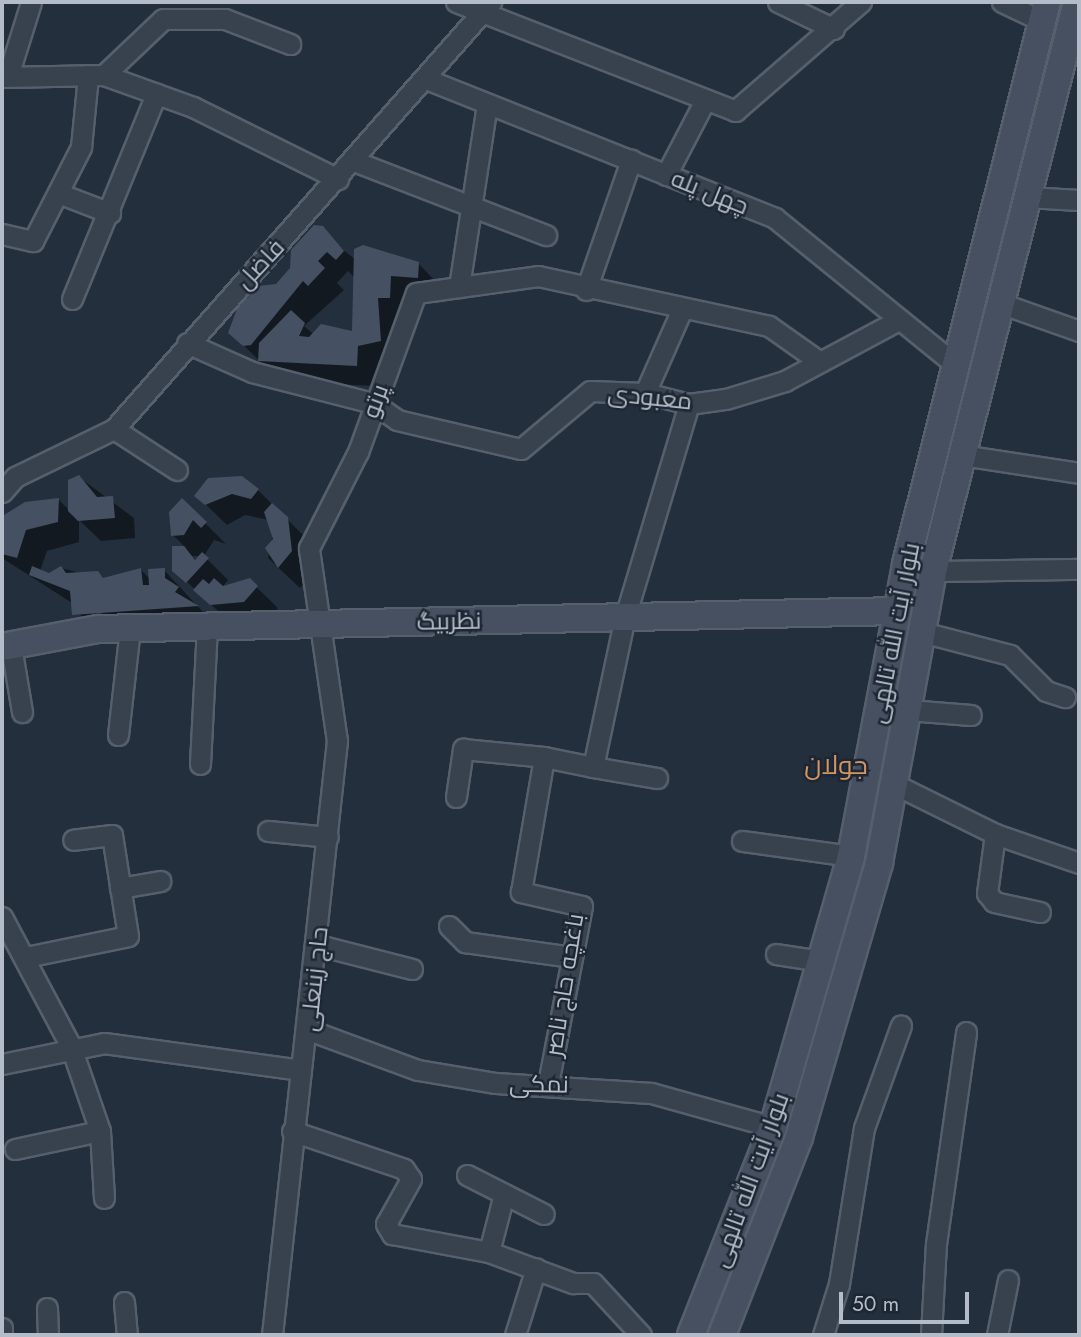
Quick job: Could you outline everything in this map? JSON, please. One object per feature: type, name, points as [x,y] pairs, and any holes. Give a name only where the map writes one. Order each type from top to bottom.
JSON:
[{"type":"main road","name":"بلوار آیت الله تالهی","points":[[722,1335],[799,1137],[879,863],[933,571],[962,455],[970,369],[1000,303],[1074,30],[1077,2]]},
{"type":"main road","name":"بلوار آیت الله تالهی","points":[[691,1335],[773,1127],[851,856],[897,611],[970,369],[1045,11]]},
{"type":"main road","name":"نظربیگ","points":[[6,647],[130,628],[897,611]]},
{"type":"main road","points":[[851,856],[879,863]]},
{"type":"street","points":[[31,2],[5,76],[96,75],[156,93],[338,179]]},
{"type":"street","points":[[456,2],[487,8],[704,102],[735,111],[834,29],[861,2]]},
{"type":"street","points":[[778,2],[834,29]]},
{"type":"street","points":[[1002,2],[1045,11]]},
{"type":"street","name":"فاضل","points":[[2,492],[15,477],[114,429],[187,343],[338,179],[487,8]]},
{"type":"street","points":[[2,234],[33,241],[81,147],[96,75],[163,19],[228,10],[290,44]]},
{"type":"street","name":"چهل پله","points":[[426,79],[775,218],[897,321],[970,369]]},
{"type":"street","points":[[72,299],[110,213],[156,93]]},
{"type":"street","points":[[666,174],[704,102]]},
{"type":"street","points":[[459,287],[469,203],[487,104]]},
{"type":"street","points":[[631,160],[586,290],[769,326],[820,362]]},
{"type":"street","points":[[354,161],[469,203],[546,235]]},
{"type":"street","points":[[58,193],[110,213]]},
{"type":"street","points":[[1027,197],[1079,200]]},
{"type":"street","name":"پرتو","points":[[319,623],[309,548],[358,452],[373,403],[416,293],[538,276],[586,290]]},
{"type":"street","points":[[1000,303],[1079,331]]},
{"type":"street","points":[[645,393],[682,309]]},
{"type":"street","name":"معبودی","points":[[373,403],[397,420],[521,449],[590,391],[645,393],[688,404],[785,381],[897,321]]},
{"type":"street","points":[[187,343],[252,372],[373,403]]},
{"type":"street","points":[[593,767],[625,617],[688,404]]},
{"type":"street","points":[[114,429],[177,470]]},
{"type":"street","points":[[962,455],[1079,473]]},
{"type":"street","points":[[933,571],[1079,569]]},
{"type":"street","name":"حاج زینعلی","points":[[272,1335],[292,1131],[309,1030],[337,741],[319,623]]},
{"type":"street","points":[[200,764],[207,626]]},
{"type":"street","points":[[118,735],[130,628]]},
{"type":"street","points":[[922,632],[1010,655],[1046,691],[1065,697]]},
{"type":"street","points":[[6,647],[22,712]]},
{"type":"street","points":[[908,710],[971,715]]},
{"type":"street","points":[[456,797],[463,749],[544,757],[657,778]]},
{"type":"street","name":"باغچه حاج ناصر","points":[[544,757],[521,892],[582,906],[548,1084]]},
{"type":"street","points":[[894,784],[995,834],[1077,861]]},
{"type":"street","points":[[268,831],[328,836]]},
{"type":"street","points":[[995,834],[987,893],[994,902],[1040,912]]},
{"type":"street","points":[[26,957],[128,936],[112,835],[73,840]]},
{"type":"street","points":[[741,841],[851,856]]},
{"type":"street","points":[[120,888],[160,881]]},
{"type":"street","points":[[4,925],[26,957],[71,1047],[100,1131],[104,1198]]},
{"type":"street","points":[[449,926],[465,942],[572,957]]},
{"type":"street","points":[[318,945],[412,969]]},
{"type":"street","points":[[776,954],[821,961]]},
{"type":"street","points":[[822,1335],[839,1284],[864,1128],[901,1025]]},
{"type":"street","name":"نمکی","points":[[309,1030],[418,1070],[651,1093],[773,1127]]},
{"type":"street","points":[[931,1335],[936,1244],[966,1032]]},
{"type":"street","points":[[2,1065],[71,1047],[168,1048],[301,1070]]},
{"type":"street","points":[[15,1149],[100,1131]]},
{"type":"street","points":[[292,1131],[404,1169],[411,1179],[386,1224],[392,1234],[489,1252],[573,1283],[593,1283],[621,1328],[641,1335]]},
{"type":"street","points":[[467,1175],[544,1214]]},
{"type":"street","points":[[489,1252],[504,1194]]},
{"type":"street","points":[[515,1335],[536,1268]]},
{"type":"street","points":[[997,1335],[1008,1280]]},
{"type":"street","points":[[124,1301],[127,1335]]},
{"type":"street","points":[[47,1308],[48,1335]]},
{"type":"street","points":[[2,1328],[2,1335]]},
{"type":"building","points":[[314,225],[323,226],[344,251],[336,260],[327,252],[318,261],[325,268],[308,286],[303,281],[251,345],[243,346],[228,333],[237,309],[258,286],[276,284],[290,268],[291,250]]},
{"type":"building","points":[[363,245],[419,262],[418,278],[391,276],[390,298],[378,298],[381,341],[358,346],[357,366],[258,361],[259,343],[291,310],[305,323],[299,336],[309,337],[321,324],[352,331],[354,249]]},
{"type":"building","points":[[79,475],[97,497],[113,496],[115,518],[78,521],[68,511],[68,480]]},
{"type":"building","points":[[242,476],[259,489],[251,499],[232,494],[205,505],[194,496],[208,478]]},
{"type":"building","points":[[59,498],[58,522],[26,530],[17,558],[2,554],[4,515],[25,502]]},
{"type":"building","points":[[182,498],[207,522],[201,528],[193,520],[184,535],[171,536],[169,512]]},
{"type":"building","points":[[272,503],[288,517],[292,551],[278,568],[265,548],[273,539],[264,512]]},
{"type":"building","points":[[172,546],[184,546],[195,560],[202,552],[209,558],[186,583],[172,571]]},
{"type":"building","points":[[32,566],[49,573],[61,566],[66,573],[98,571],[103,578],[141,568],[143,585],[149,585],[148,569],[165,568],[165,578],[179,587],[175,592],[199,606],[72,615],[70,591],[29,575]]},
{"type":"building","points":[[214,578],[223,586],[250,578],[258,586],[244,602],[210,605],[193,590],[203,579],[209,584]]},
{"type":"district","name":"جولان","points":[[836,766]]}]
